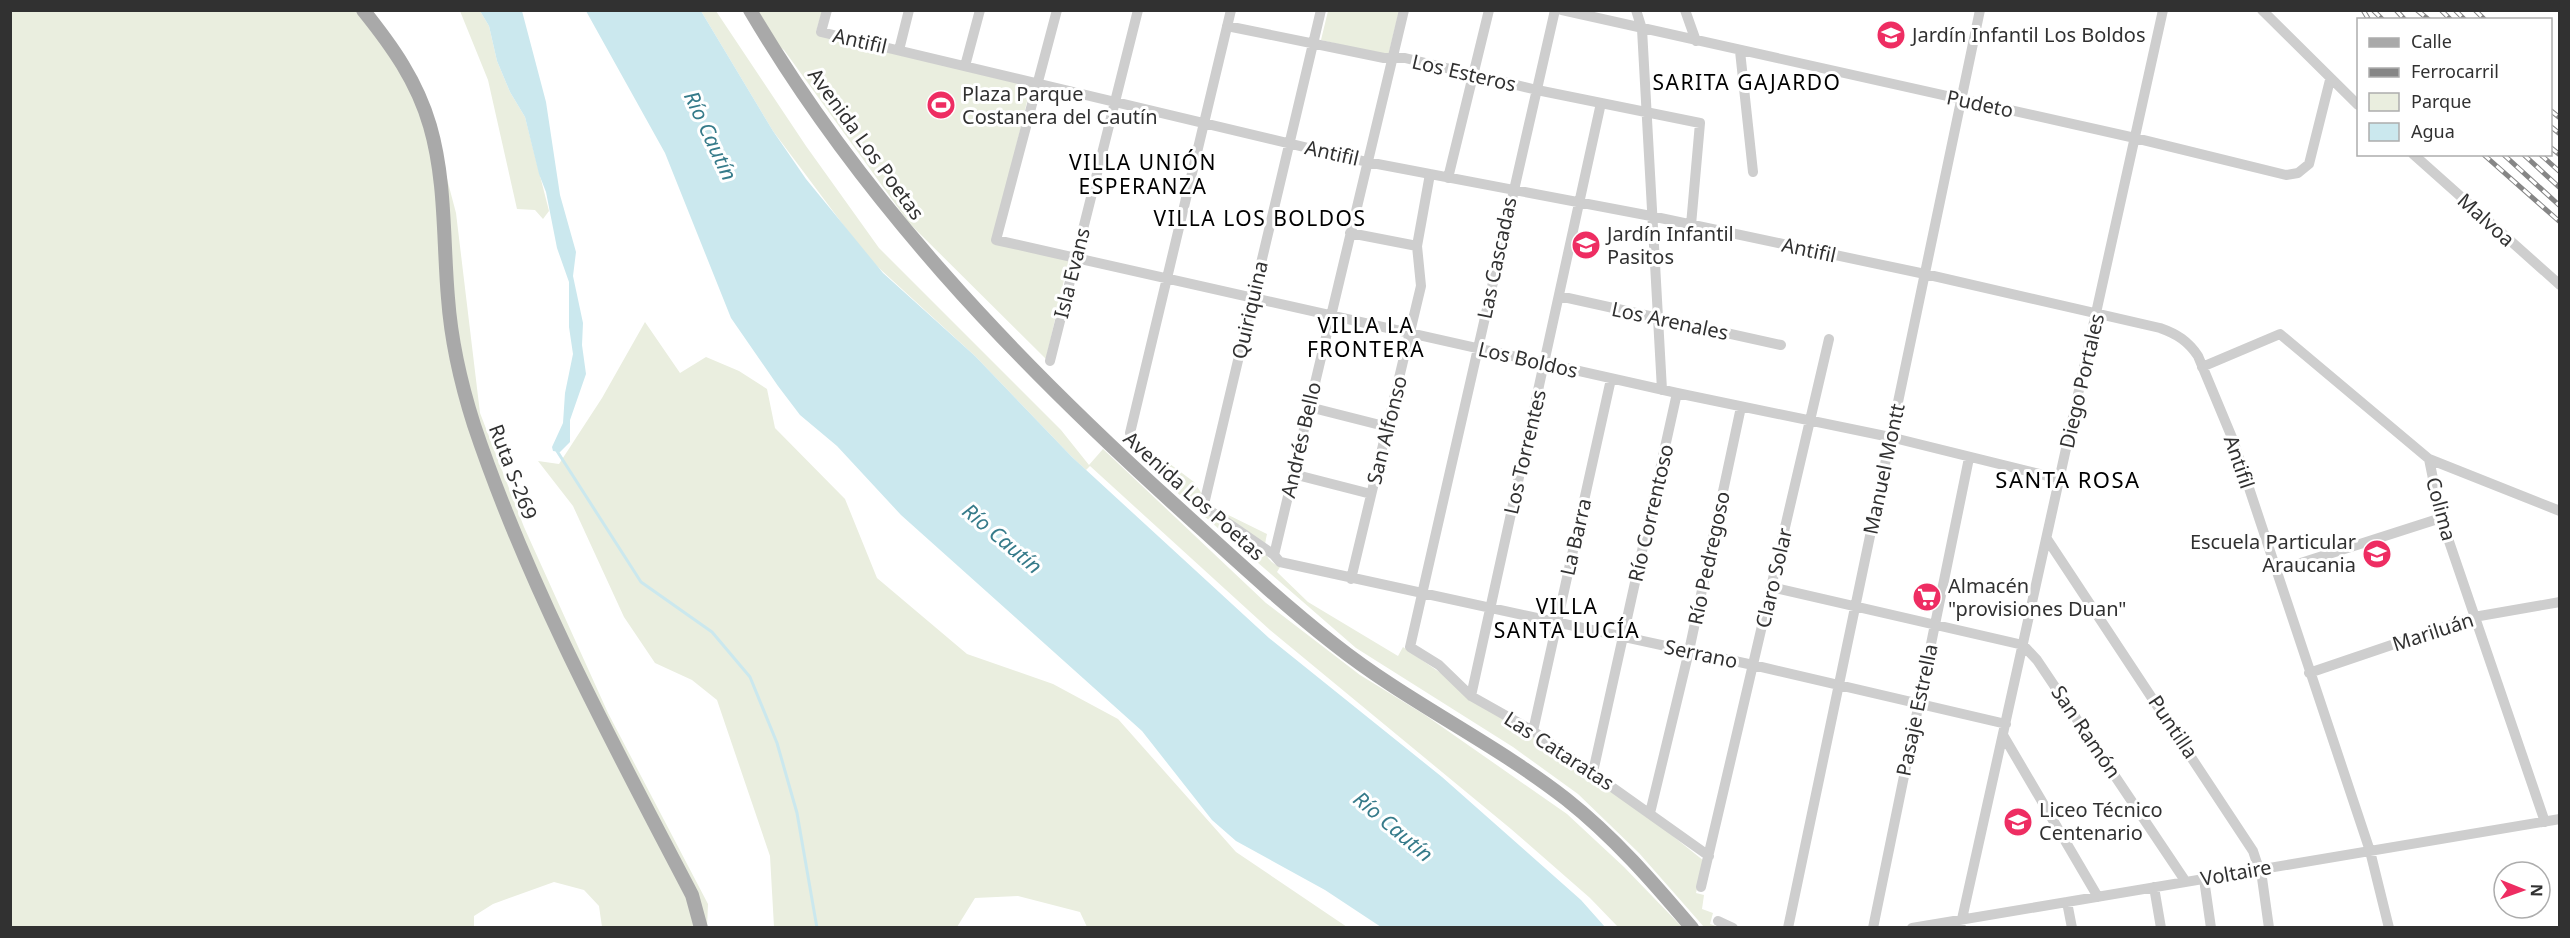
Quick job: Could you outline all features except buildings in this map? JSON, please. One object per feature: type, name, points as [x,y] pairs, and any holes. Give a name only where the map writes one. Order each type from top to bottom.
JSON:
[{"type":"main road","name":"Ruta S-269","points":[[363,10],[400,58],[418,92],[430,126],[438,169],[452,331],[465,393],[489,465],[554,622],[599,718],[692,896],[701,927]]},
{"type":"main road","name":"Avenida Los Poetas","points":[[750,10],[770,45],[899,225],[959,293],[1103,439],[1336,646],[1509,758],[1566,799],[1620,847],[1692,927]]},
{"type":"street","name":"Antifil","points":[[827,10],[821,32],[1367,162],[1651,216],[1925,274],[2177,334],[2194,350],[2233,440],[2370,851],[2389,927]]},
{"type":"street","points":[[898,50],[909,10]]},
{"type":"street","points":[[965,66],[980,10]]},
{"type":"street","points":[[1038,83],[1057,10]]},
{"type":"street","name":"Isla Evans","points":[[1050,361],[1138,10]]},
{"type":"street","points":[[1130,433],[1231,10]]},
{"type":"street","name":"Quiriquina","points":[[1204,504],[1321,10]]},
{"type":"street","name":"Andrés Bello","points":[[1274,555],[1404,10]]},
{"type":"street","points":[[1448,178],[1489,10]]},
{"type":"street","name":"Las Cascadas","points":[[1410,647],[1420,594],[1555,10]]},
{"type":"street","name":"Pudeto","points":[[1562,10],[2292,175],[2304,170],[2309,164],[2330,80]]},
{"type":"street","points":[[1636,10],[1642,29],[1662,390]]},
{"type":"street","points":[[1685,10],[1696,41]]},
{"type":"street","name":"Manuel Montt","points":[[1788,927],[1980,10]]},
{"type":"street","name":"Diego Portales","points":[[1961,923],[2098,314],[2163,10]]},
{"type":"street","points":[[2262,10],[2330,80],[2357,104]]},
{"type":"street","name":"Los Esteros","points":[[1227,26],[1313,44],[1393,58],[1405,58],[1537,90],[1700,123],[1691,225]]},
{"type":"street","points":[[1740,51],[1753,172]]},
{"type":"street","name":"Los Boldos","points":[[1038,83],[996,240],[1611,379],[1890,437],[2060,479]]},
{"type":"street","name":"Los Torrentes","points":[[1471,696],[1600,103]]},
{"type":"street","name":"Malvoa","points":[[2416,156],[2559,285]]},
{"type":"street","name":"San Alfonso","points":[[1351,579],[1421,286],[1417,246],[1430,174]]},
{"type":"street","points":[[1350,232],[1417,246]]},
{"type":"street","name":"Los Arenales","points":[[1559,296],[1781,345]]},
{"type":"street","name":"Colima","points":[[2202,367],[2280,334],[2428,459],[2441,518],[2545,822]]},
{"type":"street","name":"Claro Solar","points":[[1701,887],[1829,339]]},
{"type":"street","name":"La Barra","points":[[1533,731],[1611,379]]},
{"type":"street","name":"Río Correntoso","points":[[1593,772],[1677,393]]},
{"type":"street","points":[[1309,407],[1388,427]]},
{"type":"street","name":"Río Pedregoso","points":[[1650,813],[1689,651],[1741,407]]},
{"type":"street","name":"Pasaje Estrella","points":[[1873,927],[1969,458]]},
{"type":"street","points":[[2428,459],[2559,511]]},
{"type":"street","points":[[1293,474],[1371,494]]},
{"type":"street","name":"Serrano","points":[[1204,504],[1209,510],[1274,555],[1280,562],[1753,665],[1838,687],[1918,704],[2004,729]]},
{"type":"street","points":[[2276,571],[2441,518]]},
{"type":"street","name":"Puntilla","points":[[2047,539],[2253,851],[2260,869],[2269,927]]},
{"type":"street","points":[[1771,587],[1935,622],[2023,645]]},
{"type":"street","name":"Mariluán","points":[[2309,673],[2474,617],[2559,602]]},
{"type":"street","name":"San Ramón","points":[[2023,645],[2044,669],[2186,882]]},
{"type":"street","name":"Las Cataratas","points":[[1410,647],[1439,665],[1471,696],[1533,731],[1709,856]]},
{"type":"street","points":[[2004,729],[2098,897]]},
{"type":"street","name":"Voltaire","points":[[1912,927],[1961,923],[2067,902],[2559,819]]},
{"type":"street","points":[[2204,879],[2211,927]]},
{"type":"street","points":[[2154,887],[2161,927]]},
{"type":"street","points":[[2067,902],[2072,927]]},
{"type":"street","points":[[1718,921],[1733,927]]},
{"type":"green space","points":[[10,11],[373,11],[386,29],[436,137],[456,213],[480,413],[524,527],[608,713],[708,904],[707,927],[602,927],[599,906],[584,890],[554,882],[493,904],[474,916],[474,927],[11,927]]},
{"type":"green space","points":[[460,11],[480,11],[489,26],[497,61],[510,92],[525,117],[549,211],[543,219],[535,210],[517,209],[488,80]]},
{"type":"green space","points":[[701,11],[716,11],[806,146],[879,248],[1061,430],[1089,465],[1103,449],[1266,603],[1360,675],[1425,715],[1567,814],[1624,867],[1682,927],[1618,927],[1590,898],[1511,829],[1270,630],[1090,466],[1086,470],[1072,457],[975,356],[868,258],[773,131]]},
{"type":"green space","points":[[756,11],[822,11],[816,32],[1031,85],[993,242],[1069,258],[1046,359],[909,223],[784,50],[773,42]]},
{"type":"green space","points":[[1328,11],[1399,11],[1388,56],[1321,40]]},
{"type":"green space","points":[[645,322],[680,373],[706,357],[739,371],[767,389],[775,428],[845,499],[877,578],[967,654],[1053,684],[1118,719],[1236,852],[1347,927],[1087,927],[1080,912],[1018,896],[975,898],[957,927],[774,927],[770,856],[717,700],[692,680],[655,663],[624,617],[573,506],[538,461],[559,464],[602,398]]},
{"type":"green space","points":[[1170,464],[1194,482],[1210,506],[1267,534],[1265,550],[1268,558],[1280,567],[1277,572],[1308,602],[1398,656],[1403,647],[1649,817],[1704,861],[1696,893],[1704,895],[1702,909],[1713,913],[1710,924],[1719,927],[1704,927],[1639,853],[1578,794],[1513,747],[1356,648],[1151,470]]},
{"type":"water","points":[[480,11],[522,11],[546,102],[560,195],[576,252],[573,276],[583,323],[582,345],[586,374],[570,420],[570,442],[560,452],[553,451],[552,447],[563,423],[565,393],[573,354],[569,327],[569,282],[557,248],[546,192],[539,174],[525,117],[510,92],[497,61],[489,26]]},
{"type":"water","name":"Río Cautín","points":[[586,11],[701,11],[773,131],[806,179],[883,273],[975,356],[1072,457],[1269,638],[1442,777],[1581,900],[1605,927],[1381,927],[1325,890],[1236,841],[1212,820],[1142,731],[901,515],[837,446],[800,415],[731,318],[665,153]]},
{"type":"waterway","points":[[558,448],[557,451],[641,582],[712,632],[750,677],[777,743],[797,813],[817,928]]},
{"type":"railway","points":[[2363,10],[2368,18]]},
{"type":"railway","points":[[2373,10],[2381,18]]},
{"type":"railway","points":[[2396,10],[2403,18]]},
{"type":"railway","points":[[2417,10],[2427,18]]},
{"type":"railway","points":[[2441,10],[2449,18]]},
{"type":"railway","points":[[2455,10],[2463,18]]},
{"type":"railway","points":[[2475,10],[2483,18]]},
{"type":"railway","points":[[2552,112],[2560,118]]},
{"type":"railway","points":[[2552,128],[2560,134]]},
{"type":"railway","points":[[2552,149],[2560,155]]},
{"type":"railway","points":[[2485,156],[2560,222]]},
{"type":"railway","points":[[2505,156],[2560,206]]},
{"type":"railway","points":[[2525,156],[2560,188]]},
{"type":"railway","points":[[2542,156],[2560,172]]},
{"type":"place","name":"Jardín Infantil Los Boldos","points":[[1891,35]]},
{"type":"place","name":"Plaza Parque Costanera del Cautín","points":[[941,105]]},
{"type":"place","name":"Jardín Infantil Pasitos","points":[[1586,245]]},
{"type":"place","name":"Escuela Particular Araucania","points":[[2377,554]]},
{"type":"place","name":"Almacén \"provisiones Duan\"","points":[[1927,597]]},
{"type":"place","name":"Liceo Técnico Centenario","points":[[2018,822]]},
{"type":"district","name":"SARITA GAJARDO","points":[[1747,83]]},
{"type":"district","name":"VILLA UNIÓN ESPERANZA","points":[[1143,175]]},
{"type":"district","name":"VILLA LOS BOLDOS","points":[[1260,219]]},
{"type":"district","name":"VILLA LA FRONTERA","points":[[1366,338]]},
{"type":"district","name":"SANTA ROSA","points":[[2068,480]]},
{"type":"district","name":"VILLA SANTA LUCÍA","points":[[1567,619]]}]
